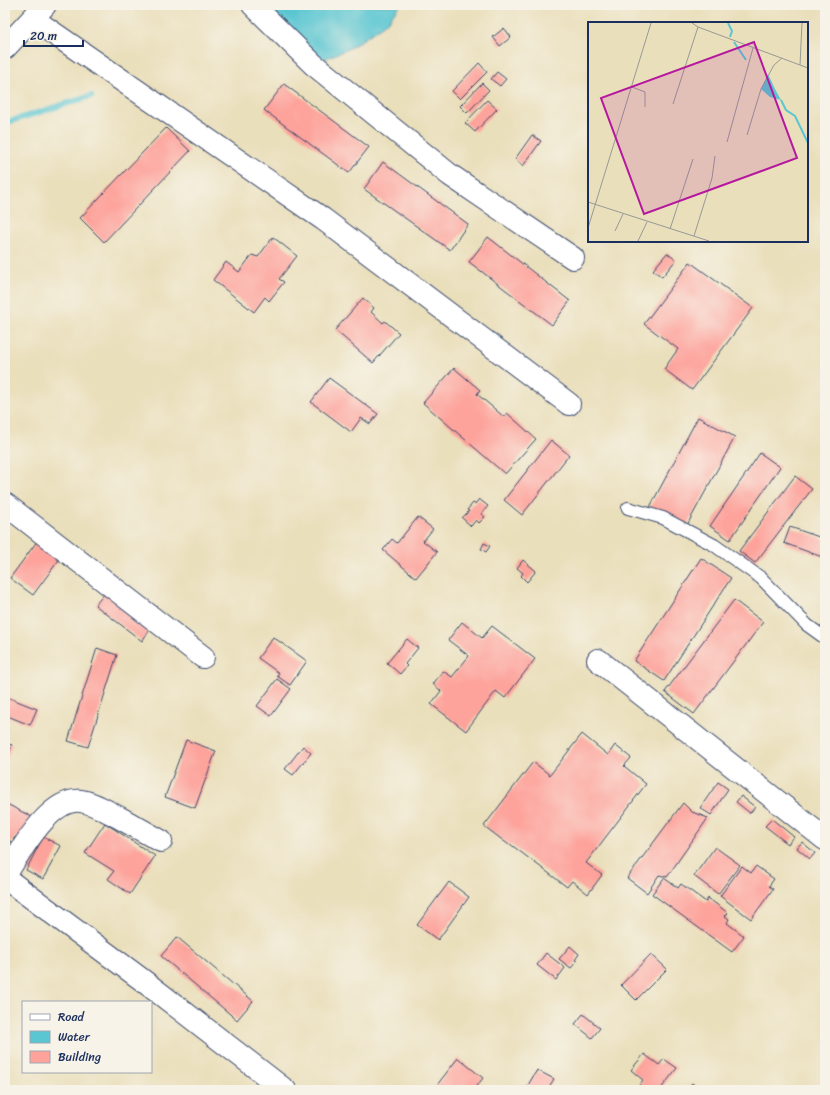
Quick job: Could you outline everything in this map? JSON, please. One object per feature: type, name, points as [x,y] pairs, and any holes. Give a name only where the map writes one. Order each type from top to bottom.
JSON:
[{"type":"street","points":[[254,5],[313,64],[450,175],[573,258]]},
{"type":"street","points":[[5,48],[39,12],[323,219],[569,404]]},
{"type":"street","points":[[5,504],[203,656]]},
{"type":"street","points":[[598,660],[825,839]]},
{"type":"street","points":[[161,841],[98,806],[80,801],[67,803],[55,810],[38,826],[5,876],[285,1090]]},
{"type":"lane","points":[[628,508],[662,518],[714,545],[761,578],[807,625],[825,638]]},
{"type":"water","points":[[253,5],[400,5],[385,24],[350,48],[313,64]]},
{"type":"building","points":[[504,28],[511,37],[500,46],[493,37]]},
{"type":"building","points":[[479,63],[487,72],[460,99],[452,91]]},
{"type":"building","points":[[497,72],[506,79],[500,86],[491,79]]},
{"type":"building","points":[[482,83],[489,90],[467,113],[460,106]]},
{"type":"building","points":[[284,84],[369,147],[349,173],[264,110]]},
{"type":"building","points":[[487,100],[497,109],[475,132],[465,123]]},
{"type":"building","points":[[166,128],[190,151],[104,242],[80,218]]},
{"type":"building","points":[[532,135],[541,141],[523,166],[515,159]]},
{"type":"building","points":[[383,162],[468,224],[450,250],[364,189]]},
{"type":"building","points":[[273,237],[297,256],[279,279],[284,282],[269,301],[265,297],[254,312],[213,280],[226,262],[239,272],[252,255],[258,257]]},
{"type":"building","points":[[488,237],[570,301],[552,325],[469,262]]},
{"type":"building","points":[[667,253],[676,260],[662,277],[653,270]]},
{"type":"building","points":[[690,262],[753,308],[692,390],[664,369],[678,349],[644,324]]},
{"type":"building","points":[[363,298],[374,308],[371,312],[383,323],[385,321],[399,333],[373,363],[335,330]]},
{"type":"building","points":[[454,368],[480,390],[477,394],[504,417],[507,413],[536,439],[505,474],[423,403]]},
{"type":"building","points":[[329,378],[378,414],[370,424],[361,418],[351,432],[311,402]]},
{"type":"building","points":[[698,417],[735,437],[686,527],[650,507]]},
{"type":"building","points":[[551,440],[569,455],[522,515],[504,500]]},
{"type":"building","points":[[760,453],[780,467],[730,540],[710,526]]},
{"type":"building","points":[[795,476],[812,489],[755,563],[739,551]]},
{"type":"building","points":[[479,499],[488,506],[481,514],[485,517],[479,523],[476,520],[471,526],[462,518],[469,511],[467,510],[473,503],[475,504]]},
{"type":"building","points":[[418,517],[433,529],[423,541],[437,552],[416,578],[383,550],[392,539],[397,543]]},
{"type":"building","points":[[790,527],[825,539],[825,558],[784,543]]},
{"type":"building","points":[[38,540],[61,557],[33,595],[10,578]]},
{"type":"building","points":[[484,543],[490,546],[486,552],[481,549]]},
{"type":"building","points":[[701,558],[731,578],[664,681],[634,661]]},
{"type":"building","points":[[523,560],[536,571],[527,582],[521,576],[523,573],[517,568]]},
{"type":"building","points":[[106,592],[152,627],[142,641],[95,605]]},
{"type":"building","points":[[734,600],[763,622],[694,714],[665,692]]},
{"type":"building","points":[[462,622],[482,638],[492,626],[535,659],[505,698],[496,691],[466,731],[431,704],[441,691],[433,684],[443,671],[452,677],[469,656],[448,640]]},
{"type":"building","points":[[273,637],[307,661],[290,685],[277,676],[279,673],[258,658]]},
{"type":"building","points":[[407,639],[418,648],[405,664],[407,666],[400,674],[387,663]]},
{"type":"building","points":[[97,648],[117,655],[88,747],[68,741]]},
{"type":"building","points":[[277,679],[291,689],[271,716],[257,706]]},
{"type":"building","points":[[7,697],[37,709],[30,725],[5,715],[5,701]]},
{"type":"building","points":[[582,734],[608,755],[615,745],[631,758],[624,766],[646,784],[586,863],[602,875],[588,894],[572,881],[567,887],[484,826],[533,762],[550,775]]},
{"type":"building","points":[[186,740],[216,751],[195,808],[165,797]]},
{"type":"building","points":[[5,743],[12,745],[5,764]]},
{"type":"building","points":[[303,746],[311,753],[293,775],[285,769]]},
{"type":"building","points":[[718,782],[728,789],[711,815],[700,808]]},
{"type":"building","points":[[741,796],[755,807],[750,813],[736,802]]},
{"type":"building","points":[[5,803],[32,817],[20,839],[15,837],[12,842],[5,839]]},
{"type":"building","points":[[683,803],[692,812],[708,818],[667,877],[659,875],[647,893],[627,878]]},
{"type":"building","points":[[772,819],[794,837],[788,844],[765,826]]},
{"type":"building","points":[[105,823],[155,856],[130,894],[108,879],[114,871],[85,853]]},
{"type":"building","points":[[43,837],[61,846],[43,879],[26,870]]},
{"type":"building","points":[[802,842],[815,853],[810,859],[797,848]]},
{"type":"building","points":[[715,847],[740,865],[718,894],[694,876]]},
{"type":"building","points":[[742,866],[751,873],[756,866],[774,879],[769,886],[773,889],[751,919],[720,896]]},
{"type":"building","points":[[664,878],[678,888],[681,884],[706,902],[708,898],[728,913],[725,916],[729,919],[727,923],[744,936],[732,952],[652,894]]},
{"type":"building","points":[[449,882],[469,897],[438,940],[417,925]]},
{"type":"building","points":[[177,937],[253,1001],[237,1020],[161,956]]},
{"type":"building","points":[[570,946],[579,954],[575,960],[577,961],[571,968],[559,959]]},
{"type":"building","points":[[546,953],[565,968],[556,980],[537,965]]},
{"type":"building","points":[[651,954],[667,969],[636,1000],[621,985]]},
{"type":"building","points":[[583,1014],[600,1028],[592,1038],[575,1024]]},
{"type":"building","points":[[644,1054],[659,1065],[664,1059],[677,1068],[660,1090],[642,1090],[638,1087],[643,1080],[631,1070]]},
{"type":"building","points":[[458,1058],[483,1078],[474,1090],[433,1090]]},
{"type":"building","points":[[537,1070],[554,1079],[547,1090],[525,1090]]},
{"type":"building","points":[[692,1083],[700,1090],[687,1090]]},
{"type":"waterway","points":[[5,123],[91,96]]}]
